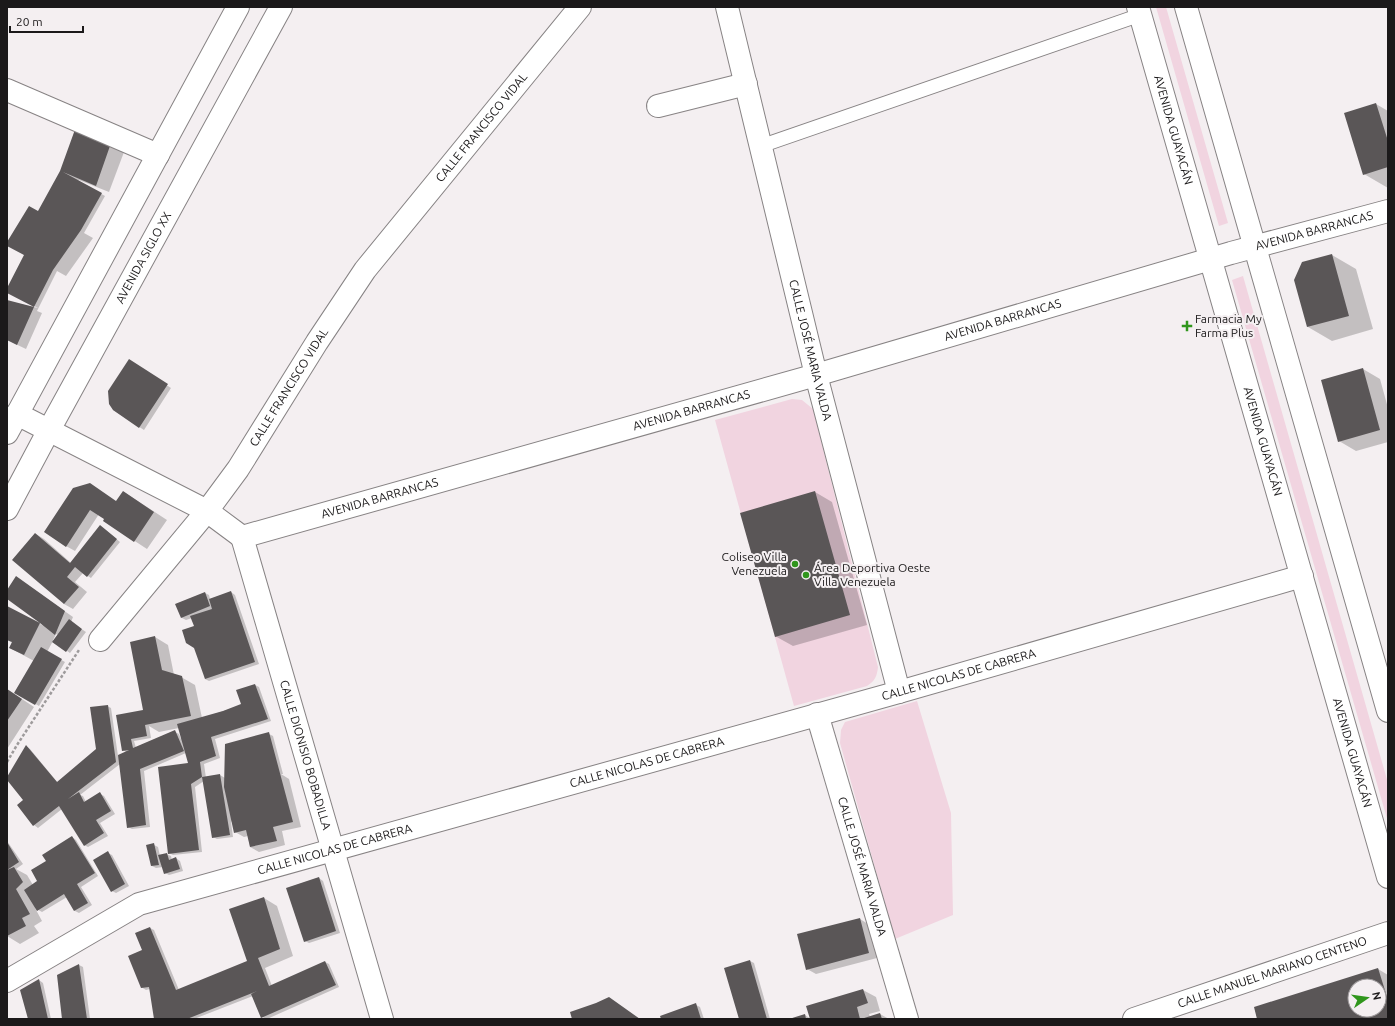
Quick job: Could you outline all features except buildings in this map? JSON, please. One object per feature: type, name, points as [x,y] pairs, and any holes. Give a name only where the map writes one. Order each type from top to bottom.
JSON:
[{"type":"main road","points":[[7,433],[238,7]]},
{"type":"main road","name":"AVENIDA SIGLO XX","points":[[7,509],[282,7]]},
{"type":"main road","name":"CALLE FRANCISCO VIDAL","points":[[100,640],[207,511],[238,469],[317,342],[365,270],[580,7]]},
{"type":"main road","name":"CALLE JOSÉ MARIA VALDA","points":[[727,7],[816,375],[898,692]]},
{"type":"main road","points":[[1186,7],[1388,711]]},
{"type":"main road","name":"AVENIDA GUAYACÁN","points":[[1139,11],[1388,876]]},
{"type":"main road","points":[[658,106],[746,84]]},
{"type":"main road","points":[[7,90],[158,155]]},
{"type":"main road","name":"AVENIDA BARRANCAS","points":[[242,537],[816,375],[1255,246],[1388,211]]},
{"type":"main road","points":[[17,414],[207,511],[242,537]]},
{"type":"main road","name":"CALLE DIONISIO BOBADILLA","points":[[242,537],[382,1019]]},
{"type":"main road","name":"CALLE NICOLAS DE CABRERA","points":[[7,981],[139,904],[898,692],[1302,576]]},
{"type":"main road","name":"CALLE JOSÉ MARIA VALDA","points":[[817,714],[908,1019]]},
{"type":"main road","name":"CALLE MANUEL MARIANO CENTENO","points":[[1134,1019],[1388,933]]},
{"type":"lane","points":[[761,146],[1139,11]]},
{"type":"path","points":[[7,762],[89,635],[100,640]]},
{"type":"shaded area","points":[[1156,7],[1166,7],[1228,223],[1219,226]]},
{"type":"shaded area","points":[[1243,276],[1388,783],[1388,822],[1232,280]]},
{"type":"shaded area","name":"Área Deportiva Oeste Villa Venezuela","points":[[792,399],[802,400],[813,409],[878,667],[875,678],[867,686],[794,706],[715,420]]},
{"type":"shaded area","points":[[917,701],[951,813],[953,915],[895,939],[840,743],[841,730],[845,722]]},
{"type":"place","name":"Farmacia My Farma Plus","points":[[1187,326]]},
{"type":"place","name":"Coliseo Villa Venezuela","points":[[795,564]]},
{"type":"place","name":"Área Deportiva Oeste Villa Venezuela","points":[[806,575]]}]
